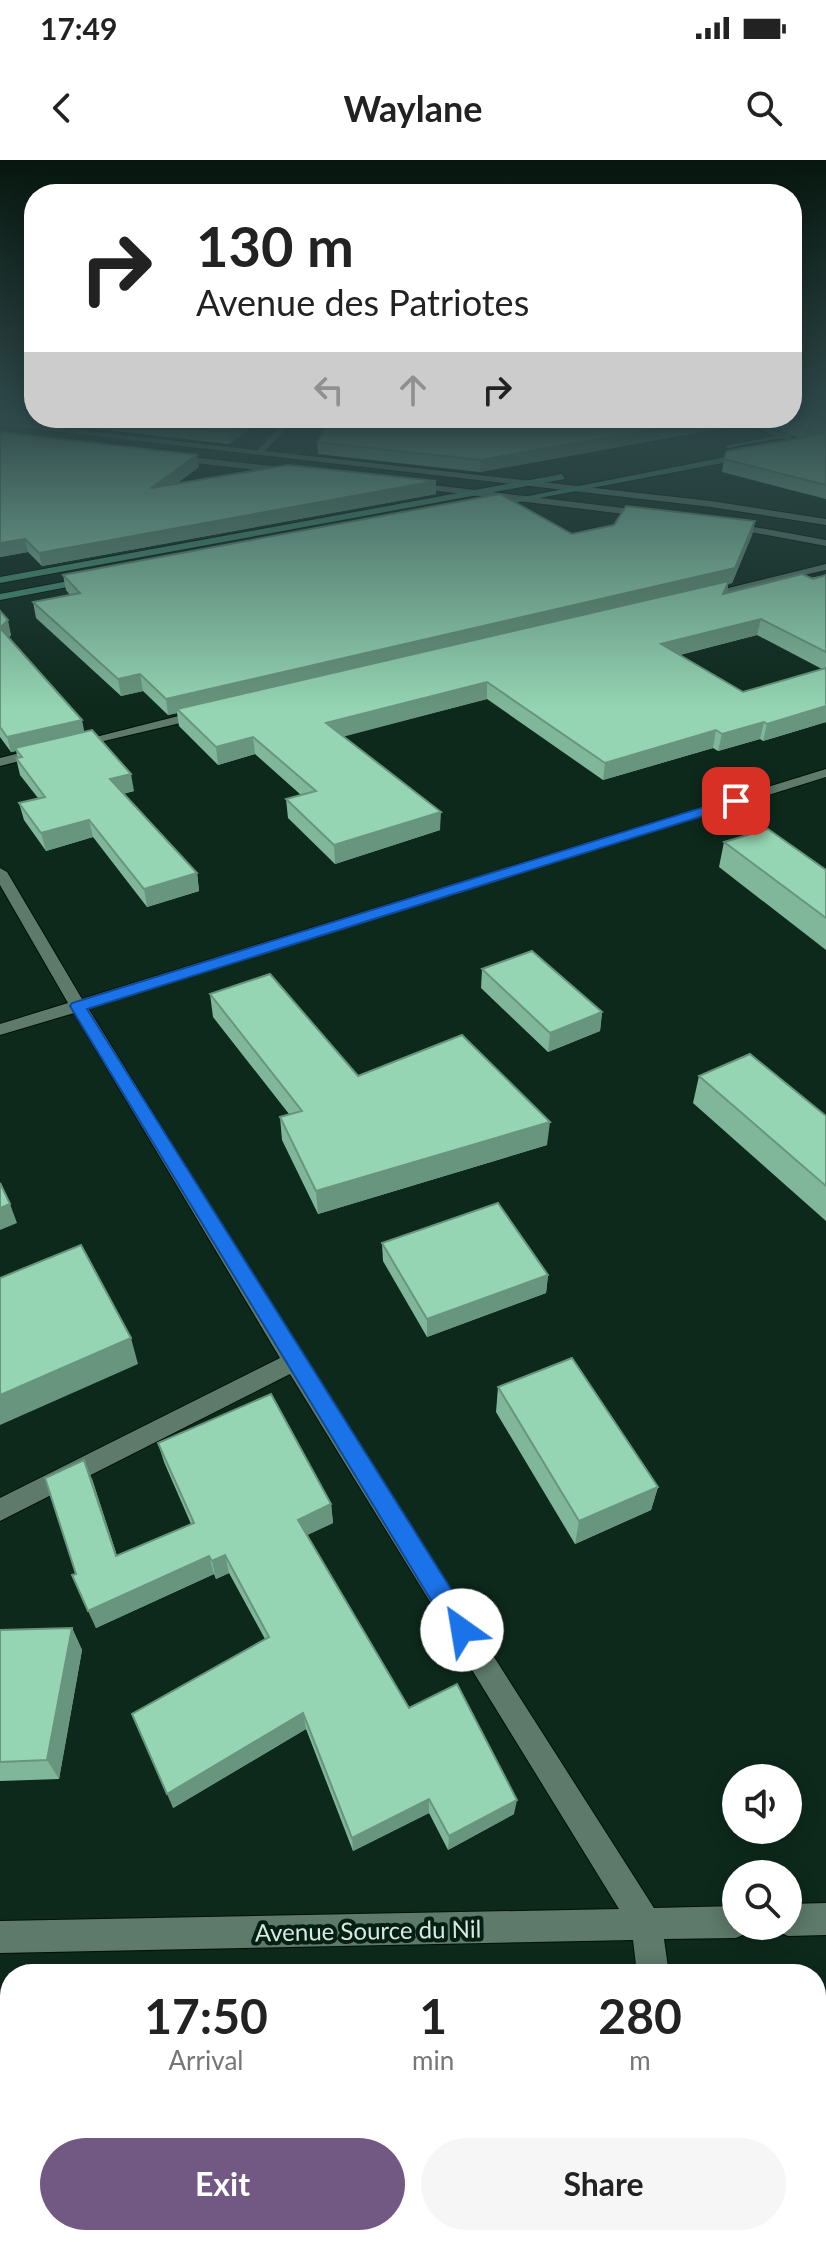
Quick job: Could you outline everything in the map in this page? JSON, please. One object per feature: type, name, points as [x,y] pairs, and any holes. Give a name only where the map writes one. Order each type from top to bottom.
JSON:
[{"type":"street","points":[[0,580],[346,516]]},
{"type":"street","points":[[794,516],[826,522]]},
{"type":"street","points":[[722,524],[826,543]]},
{"type":"street","points":[[688,599],[826,567]]},
{"type":"street","points":[[0,597],[108,577]]},
{"type":"street","points":[[0,762],[214,711]]},
{"type":"street","points":[[0,1030],[826,773]]},
{"type":"street","points":[[0,872],[77,1006],[294,1361],[647,1925],[652,1964]]},
{"type":"street","points":[[0,1510],[294,1361]]},
{"type":"street","points":[[802,1920],[826,1919]]},
{"type":"street","name":"Avenue Source du Nil","points":[[0,1937],[722,1922]]},
{"type":"building","points":[[0,516],[241,516],[39,553],[25,539],[0,543]]},
{"type":"building","points":[[380,516],[540,516],[572,534],[614,525],[619,516],[715,516],[755,521],[735,568],[166,699],[140,674],[118,679],[33,602],[80,593],[63,575]]},
{"type":"building","points":[[802,574],[813,579],[826,575],[826,652],[761,619],[661,644],[743,692],[826,668],[826,706],[722,734],[716,730],[605,763],[487,682],[326,723],[441,812],[334,845],[286,799],[316,791],[253,737],[216,747],[177,709],[729,581],[723,594]]},
{"type":"building","points":[[0,611],[8,620],[0,628]]},
{"type":"building","points":[[0,628],[82,720],[7,737],[0,727]]},
{"type":"building","points":[[92,730],[131,774],[110,779],[197,873],[144,889],[89,820],[41,833],[19,803],[45,797],[16,758],[22,757],[15,748]]},
{"type":"building","points":[[768,829],[826,870],[826,918],[724,842]]},
{"type":"building","points":[[532,951],[602,1012],[550,1033],[482,969]]},
{"type":"building","points":[[270,974],[358,1076],[462,1035],[550,1122],[316,1191],[280,1117],[302,1111],[210,994]]},
{"type":"building","points":[[750,1054],[826,1116],[826,1186],[699,1076]]},
{"type":"building","points":[[0,1183],[10,1204],[0,1208]]},
{"type":"building","points":[[498,1203],[548,1275],[427,1319],[382,1243]]},
{"type":"building","points":[[81,1245],[131,1338],[0,1395],[0,1278]]},
{"type":"building","points":[[572,1358],[658,1487],[579,1521],[498,1387]]},
{"type":"building","points":[[271,1394],[331,1504],[298,1520],[409,1708],[457,1684],[517,1800],[449,1836],[429,1799],[352,1838],[303,1713],[167,1794],[132,1714],[269,1637],[225,1555],[212,1561],[209,1556],[88,1611],[72,1575],[76,1574],[45,1478],[84,1460],[116,1556],[194,1523],[158,1443]]},
{"type":"building","points":[[72,1628],[47,1760],[0,1762],[0,1630]]},
{"type":"route","points":[[462,1630],[77,1006],[736,801]]}]
